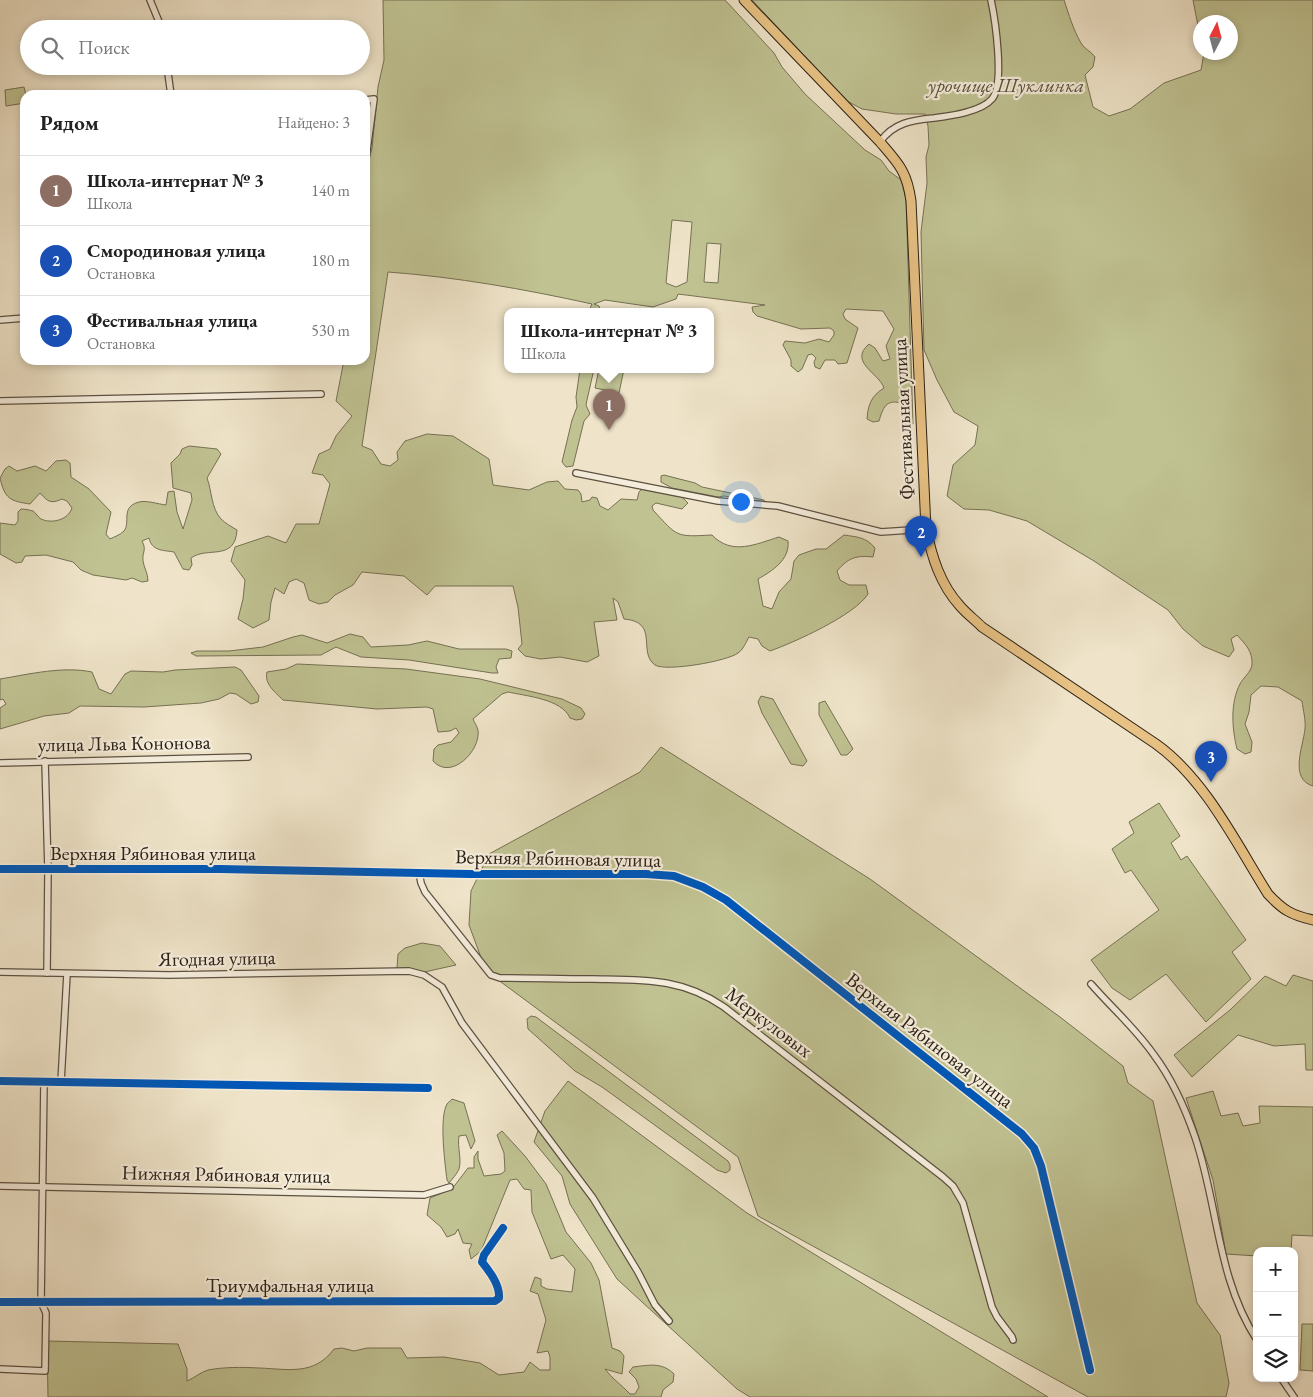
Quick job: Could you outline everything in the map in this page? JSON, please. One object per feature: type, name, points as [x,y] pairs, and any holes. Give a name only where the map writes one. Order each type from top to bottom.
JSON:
[{"type":"main road","name":"Фестивальная улица","points":[[744,0],[880,142],[901,166],[909,183],[926,529],[932,556],[941,578],[959,606],[982,627],[1169,753],[1184,767],[1201,788],[1268,894],[1281,908],[1290,914],[1313,920]]},
{"type":"street","points":[[150,0],[158,20]]},
{"type":"street","points":[[880,142],[888,132],[902,123],[916,119],[960,114],[991,101],[995,95],[998,66],[996,28],[991,0]]},
{"type":"street","points":[[168,75],[170,90]]},
{"type":"street","points":[[370,99],[374,99],[370,128]]},
{"type":"street","points":[[0,320],[20,318]]},
{"type":"street","points":[[0,401],[321,394]]},
{"type":"street","points":[[576,473],[718,502],[778,506],[881,532],[926,529]]},
{"type":"street","name":"улица Льва Кононова","points":[[0,762],[248,757]]},
{"type":"street","points":[[45,761],[48,870],[47,973]]},
{"type":"street","name":"Верхняя Рябиновая улица","points":[[0,869],[220,869],[646,874],[674,876],[703,887],[726,900],[1022,1134],[1034,1148],[1041,1166],[1090,1370]]},
{"type":"street","name":"Меркуловых","points":[[419,872],[421,883],[426,892],[491,976],[500,978],[653,980],[680,985],[701,993],[724,1007],[943,1177],[956,1191],[963,1203],[992,1307],[1000,1322],[1012,1337],[1012,1340]]},
{"type":"street","name":"Ягодная улица","points":[[0,972],[169,975],[418,972],[442,988],[462,1023],[593,1198],[638,1272],[655,1305],[669,1321]]},
{"type":"street","points":[[61,1082],[67,974]]},
{"type":"street","points":[[1091,984],[1131,1026],[1155,1055],[1178,1096],[1195,1138],[1226,1270],[1239,1308],[1255,1337]]},
{"type":"street","points":[[0,1081],[428,1088]]},
{"type":"street","points":[[0,1369],[44,1371],[46,1313],[41,1302],[44,1081]]},
{"type":"street","name":"Нижняя Рябиновая улица","points":[[0,1186],[424,1195],[450,1188]]},
{"type":"street","name":"Триумфальная улица","points":[[0,1302],[495,1301],[499,1298],[500,1292],[482,1262],[484,1255],[503,1228]]},
{"type":"street","points":[[1283,1382],[1294,1397]]},
{"type":"green space","points":[[383,0],[725,0],[774,53],[782,67],[805,94],[865,150],[881,160],[889,171],[901,180],[906,199],[913,424],[908,423],[901,403],[896,402],[886,406],[879,421],[873,422],[867,419],[871,401],[884,388],[863,362],[862,356],[863,350],[869,344],[875,348],[883,361],[890,359],[886,346],[894,329],[883,311],[846,309],[843,314],[845,319],[858,328],[847,363],[838,364],[835,360],[825,360],[820,369],[815,367],[814,362],[816,358],[812,354],[808,355],[802,369],[798,372],[791,366],[791,360],[783,345],[785,341],[805,343],[819,339],[829,342],[834,335],[834,331],[830,328],[801,329],[757,316],[753,312],[752,307],[765,305],[678,294],[676,299],[653,307],[605,300],[594,304],[600,308],[590,308],[592,304],[541,293],[464,280],[388,272],[362,446],[372,450],[381,464],[390,466],[398,460],[397,452],[405,441],[427,434],[453,436],[489,459],[493,485],[529,490],[547,482],[558,481],[565,489],[578,490],[581,494],[582,502],[590,500],[592,497],[597,498],[600,506],[608,510],[621,499],[637,500],[642,489],[682,497],[688,503],[682,509],[656,503],[652,506],[661,519],[678,533],[691,536],[712,535],[728,545],[736,547],[753,545],[779,537],[788,541],[788,548],[783,559],[758,579],[763,606],[772,609],[779,592],[791,579],[794,561],[799,555],[816,549],[826,549],[844,535],[861,538],[875,548],[873,557],[853,558],[837,571],[840,580],[849,585],[866,585],[868,594],[861,602],[824,627],[770,651],[762,646],[758,639],[749,637],[741,650],[732,656],[697,665],[671,667],[655,665],[648,653],[645,631],[642,626],[635,621],[624,619],[618,602],[613,598],[617,620],[594,622],[599,656],[587,662],[560,657],[541,659],[525,656],[518,649],[522,644],[518,607],[513,586],[435,586],[427,595],[404,576],[362,572],[353,585],[335,595],[328,602],[319,604],[309,600],[304,583],[296,579],[289,582],[284,594],[275,588],[269,620],[253,628],[238,619],[245,580],[231,561],[235,547],[268,536],[286,543],[296,524],[319,524],[330,484],[323,475],[312,473],[319,454],[330,449],[336,436],[352,416],[336,401],[343,365],[370,365],[370,156],[378,87],[384,60]],"holes":[[[672,220],[692,222],[687,282],[676,287],[666,283]],[[707,243],[721,244],[718,283],[704,282]]]},
{"type":"green space","name":"урочище Шуклинка","points":[[752,0],[1064,0],[1073,27],[1081,43],[1095,57],[1093,67],[1085,75],[1093,107],[1109,116],[1130,109],[1164,83],[1201,70],[1203,60],[1238,60],[1238,15],[1196,15],[1193,0],[1313,0],[1313,786],[1301,777],[1299,770],[1305,726],[1302,701],[1278,687],[1261,686],[1251,695],[1245,724],[1252,742],[1251,752],[1245,754],[1237,749],[1233,725],[1233,708],[1237,691],[1250,670],[1252,660],[1246,645],[1237,635],[1231,639],[1234,650],[1229,657],[1203,646],[1183,629],[1168,610],[1094,561],[1027,521],[989,510],[964,509],[947,496],[953,465],[975,445],[978,426],[954,412],[924,350],[921,232],[927,183],[926,157],[929,145],[925,114],[896,114],[862,109],[847,101]]},
{"type":"green space","points":[[24,87],[25,90],[20,90],[20,104],[6,106],[5,90]]},
{"type":"green space","points":[[579,373],[593,373],[586,405],[590,414],[584,421],[573,466],[566,467],[562,462],[577,407],[576,397]]},
{"type":"green space","points":[[598,373],[623,373],[619,393],[595,388]]},
{"type":"green space","points":[[189,446],[217,449],[221,454],[207,478],[213,505],[218,515],[224,522],[237,530],[235,540],[226,550],[205,553],[191,558],[192,565],[189,570],[183,569],[174,552],[155,548],[149,538],[142,541],[144,549],[143,561],[148,581],[142,582],[132,578],[126,580],[93,575],[81,570],[73,562],[46,555],[25,556],[22,562],[16,563],[0,554],[0,523],[15,525],[18,521],[18,512],[21,509],[33,511],[41,519],[55,521],[67,515],[72,508],[67,501],[62,499],[50,501],[40,493],[30,504],[9,498],[6,495],[0,478],[9,466],[17,471],[35,466],[46,471],[56,461],[66,460],[70,463],[71,477],[89,489],[111,512],[106,534],[110,539],[124,531],[128,511],[133,504],[145,501],[166,505],[168,492],[174,491],[177,512],[183,529],[192,500],[191,493],[173,488],[171,463],[180,454],[182,449]]},
{"type":"green space","points":[[664,475],[695,483],[702,487],[764,500],[765,502],[724,496],[718,497],[672,488],[661,482],[661,476]]},
{"type":"green space","points":[[350,634],[363,637],[371,647],[408,645],[427,641],[459,649],[506,649],[512,651],[511,658],[499,659],[496,667],[498,673],[409,660],[361,657],[336,647],[321,655],[196,656],[191,653],[263,647],[302,635],[327,643]]},
{"type":"green space","points":[[297,664],[406,669],[480,679],[562,699],[581,708],[585,714],[582,719],[576,720],[570,718],[566,712],[552,702],[508,692],[502,694],[473,719],[478,730],[478,738],[470,754],[456,766],[448,768],[440,766],[433,761],[434,749],[438,745],[451,742],[459,733],[456,728],[450,731],[438,732],[433,709],[427,707],[377,709],[283,700],[269,684],[266,676],[267,672],[286,669]]},
{"type":"green space","points":[[235,667],[241,670],[259,696],[258,702],[251,704],[236,694],[230,693],[219,699],[201,703],[144,707],[80,706],[69,713],[44,716],[0,729],[0,708],[6,704],[3,699],[0,700],[0,679],[46,671],[81,670],[92,672],[99,689],[111,694],[125,674],[131,671],[163,672]]},
{"type":"green space","points":[[761,696],[773,699],[807,761],[803,766],[791,764],[762,713],[758,702]]},
{"type":"green space","points":[[825,701],[853,749],[847,755],[841,755],[819,715],[819,703]]},
{"type":"green space","points":[[661,747],[870,879],[1060,1017],[1123,1066],[1128,1083],[1153,1101],[1197,1303],[1220,1335],[1229,1383],[1226,1397],[1088,1397],[758,1216],[738,1157],[486,971],[469,925],[471,891],[489,854],[640,772]]},
{"type":"green space","points":[[1159,803],[1180,836],[1171,843],[1181,860],[1187,856],[1246,940],[1232,952],[1251,979],[1206,1022],[1166,974],[1130,1000],[1112,988],[1091,960],[1159,910],[1131,870],[1125,873],[1112,849],[1134,833],[1129,822]]},
{"type":"green space","points":[[422,943],[440,946],[456,965],[420,973],[402,974],[397,968],[398,954],[405,948]]},
{"type":"green space","points":[[1293,975],[1313,981],[1313,1070],[1306,1070],[1305,1044],[1274,1046],[1238,1035],[1192,1077],[1174,1055],[1230,1010],[1265,976],[1286,986]]},
{"type":"green space","points":[[531,1016],[536,1017],[728,1161],[730,1170],[726,1173],[717,1170],[602,1087],[575,1071],[528,1029],[527,1019]]},
{"type":"green space","points":[[568,1081],[747,1213],[1048,1397],[750,1397],[737,1389],[617,1279],[570,1204],[562,1176],[534,1142],[545,1111]]},
{"type":"green space","points":[[1213,1091],[1221,1116],[1238,1113],[1243,1126],[1260,1123],[1259,1106],[1313,1107],[1313,1236],[1292,1235],[1291,1247],[1253,1247],[1253,1256],[1226,1254],[1213,1180],[1186,1098]]},
{"type":"green space","points":[[452,1099],[464,1103],[475,1141],[471,1149],[466,1135],[459,1136],[459,1169],[449,1183],[444,1153],[443,1120],[447,1104]]},
{"type":"green space","points":[[502,1131],[525,1156],[546,1184],[566,1232],[591,1263],[599,1280],[612,1348],[620,1351],[624,1356],[622,1374],[605,1369],[630,1394],[635,1394],[639,1387],[636,1379],[629,1372],[633,1367],[655,1365],[669,1370],[674,1374],[673,1382],[663,1390],[661,1397],[48,1397],[47,1341],[178,1344],[187,1369],[187,1381],[205,1371],[220,1368],[300,1369],[318,1364],[334,1349],[342,1348],[354,1351],[367,1348],[401,1348],[407,1358],[444,1357],[480,1363],[499,1375],[524,1372],[530,1362],[540,1370],[550,1370],[548,1351],[537,1353],[546,1320],[538,1294],[530,1291],[535,1277],[541,1279],[541,1286],[547,1289],[572,1292],[575,1269],[563,1255],[551,1259],[532,1212],[531,1190],[524,1189],[517,1179],[510,1180],[481,1251],[471,1259],[469,1250],[472,1244],[463,1243],[458,1229],[455,1234],[447,1237],[441,1227],[427,1215],[430,1198],[452,1189],[468,1168],[474,1168],[474,1157],[478,1151],[478,1159],[484,1176],[501,1174],[505,1171],[504,1153],[497,1135]]},
{"type":"green space","points":[[1302,1324],[1313,1324],[1313,1371],[1300,1370]]},
{"type":"cycle path","points":[[0,869],[220,869],[470,874],[646,874],[674,876],[703,887],[726,900],[1022,1134],[1034,1148],[1041,1166],[1090,1370]]},
{"type":"cycle path","points":[[0,1081],[428,1088]]},
{"type":"cycle path","points":[[0,1302],[495,1301],[499,1298],[498,1288],[482,1262],[484,1255],[503,1228]]},
{"type":"place","name":"Школа-интернат № 3","points":[[609,430]]},
{"type":"place","name":"Смородиновая улица","points":[[921,557]]},
{"type":"place","name":"Фестивальная улица","points":[[1211,782]]}]
